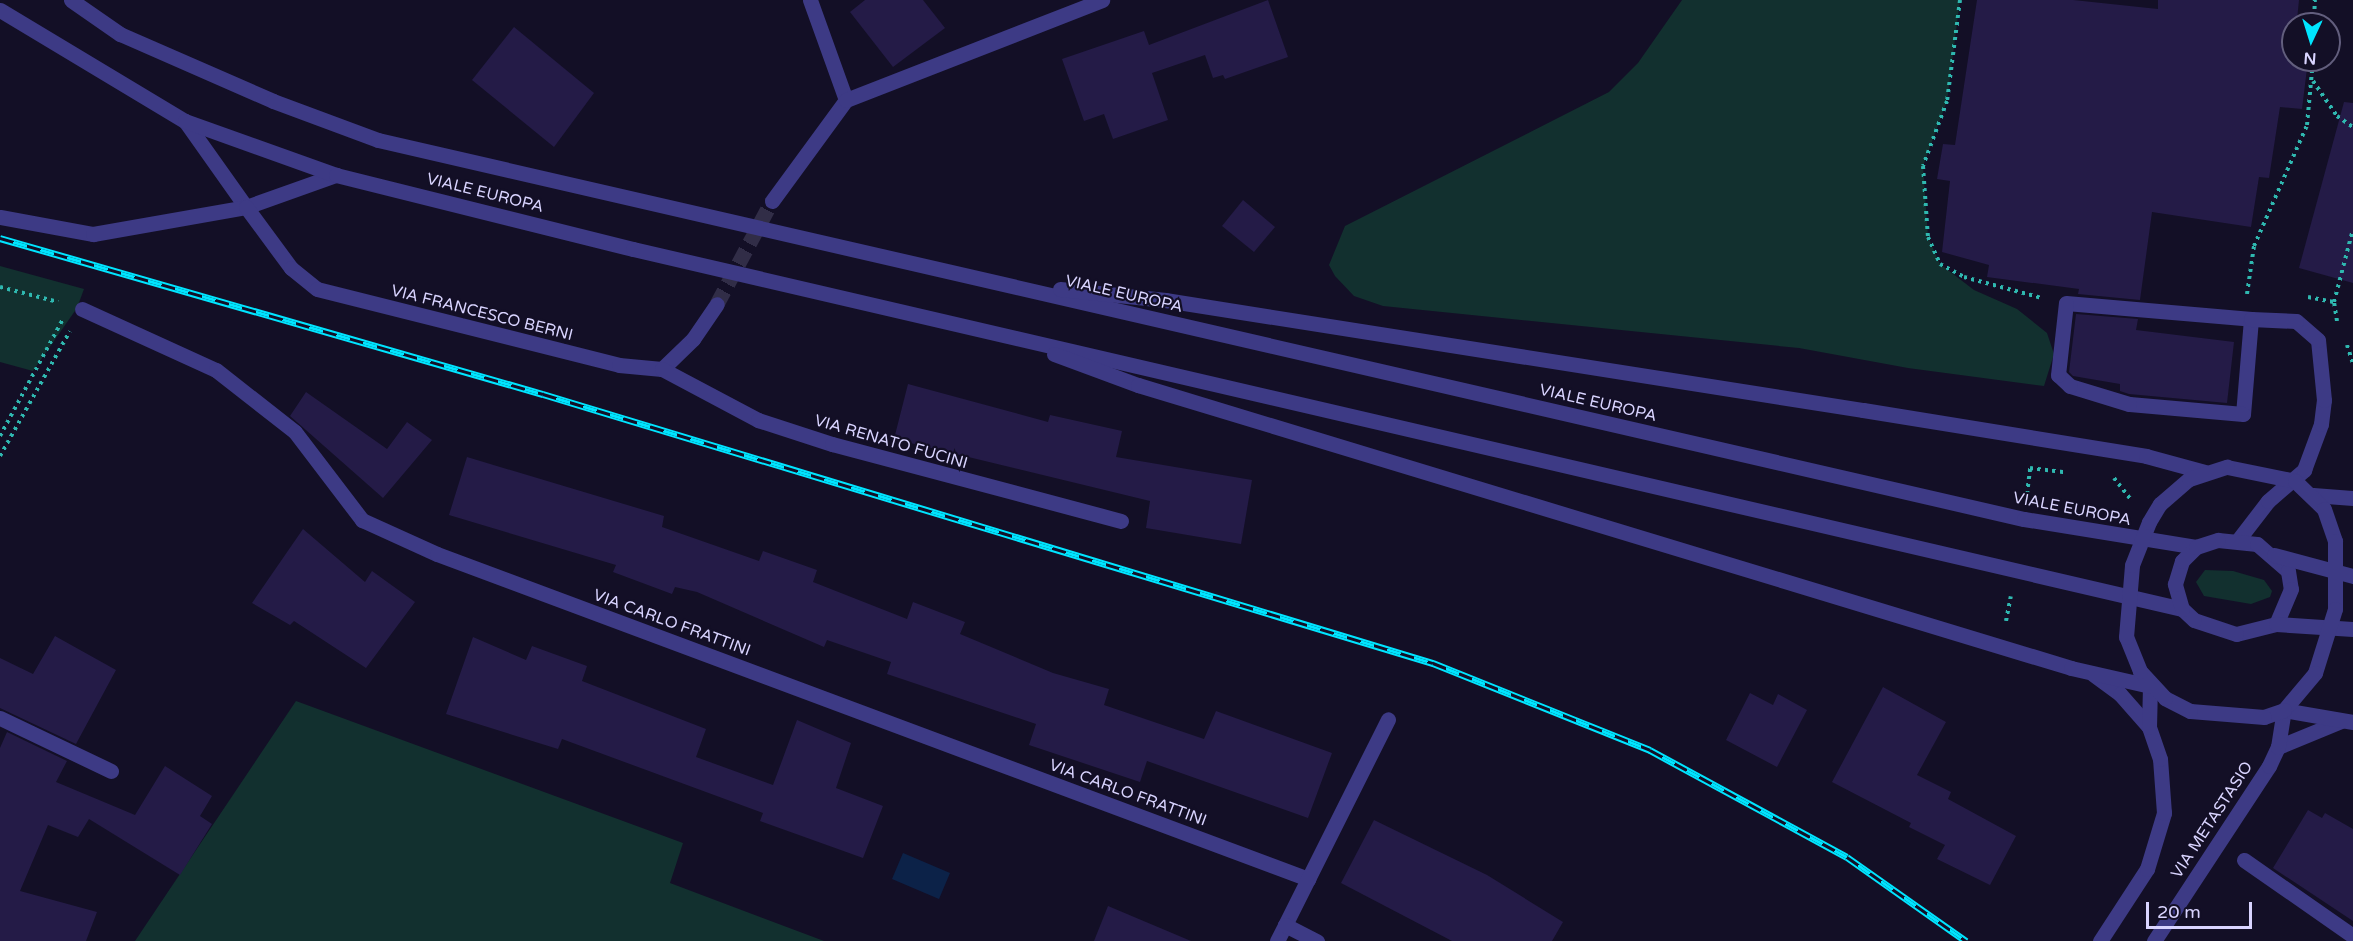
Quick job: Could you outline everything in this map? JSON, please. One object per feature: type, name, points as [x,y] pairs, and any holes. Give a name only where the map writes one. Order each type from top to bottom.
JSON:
[{"type":"street","name":"VIALE EUROPA","points":[[71,0],[120,34],[273,101],[378,140],[2024,519],[2196,547],[2238,540]]},
{"type":"street","points":[[810,0],[846,100]]},
{"type":"street","points":[[772,201],[846,100],[1102,0]]},
{"type":"street","name":"VIALE EUROPA","points":[[0,10],[185,121],[336,175],[992,332],[2182,609],[2194,620],[2236,634],[2276,624],[2353,630]]},
{"type":"street","name":"VIA FRANCESCO BERNI","points":[[185,121],[291,268],[317,289],[619,365],[662,369]]},
{"type":"street","points":[[0,217],[93,234],[246,207],[336,175]]},
{"type":"street","name":"VIALE EUROPA","points":[[994,283],[1165,300],[2146,456],[2205,472]]},
{"type":"street","points":[[2251,319],[2243,414],[2105,400],[2070,386],[2058,375],[2066,303],[2296,321],[2318,340],[2322,358],[2324,400],[2319,432],[2304,470],[2268,501],[2238,540],[2274,555],[2353,576]]},
{"type":"street","points":[[662,369],[693,339],[717,304]]},
{"type":"street","name":"VIA CARLO FRATTINI","points":[[82,309],[216,370],[295,432],[362,520],[437,555],[1308,879]]},
{"type":"street","name":"VIALE EUROPA","points":[[992,332],[1138,385],[2094,675],[2150,686]]},
{"type":"street","name":"VIA RENATO FUCINI","points":[[662,369],[758,420],[821,441],[1121,521]]},
{"type":"street","points":[[2284,710],[2315,674],[2336,609],[2335,541],[2324,509],[2313,495],[2295,481],[2250,469],[2205,472],[2160,504],[2132,565],[2126,637],[2150,686],[2190,711],[2215,716],[2264,717],[2284,710],[2347,721]]},
{"type":"street","points":[[2313,495],[2353,498]]},
{"type":"street","points":[[2182,609],[2176,573],[2196,547]]},
{"type":"street","points":[[2274,555],[2288,572],[2291,590],[2276,624]]},
{"type":"street","name":"VIA METASTASIO","points":[[2094,675],[2120,694],[2149,727]]},
{"type":"street","name":"VIA METASTASIO","points":[[2100,941],[2148,870],[2164,813],[2160,759],[2149,727],[2150,686]]},
{"type":"street","name":"VIA METASTASIO","points":[[2154,941],[2221,843],[2278,747],[2284,710]]},
{"type":"street","points":[[0,718],[111,771]]},
{"type":"street","points":[[1277,941],[1388,719]]},
{"type":"street","points":[[2278,747],[2347,721]]},
{"type":"street","points":[[2244,860],[2353,936]]},
{"type":"street","points":[[1285,925],[1317,941]]},
{"type":"path","points":[[1960,0],[1947,101],[1923,166],[1928,237],[1940,264],[1964,276],[2066,303]]},
{"type":"path","points":[[2251,319],[2248,272],[2267,214],[2298,155],[2312,72]]},
{"type":"path","points":[[2312,80],[2337,116],[2353,127]]},
{"type":"path","points":[[2334,302],[2353,229]]},
{"type":"path","points":[[0,286],[61,303]]},
{"type":"path","points":[[0,456],[82,309]]},
{"type":"path","points":[[0,436],[66,315]]},
{"type":"path","points":[[2028,490],[2030,468],[2078,473]]},
{"type":"path","points":[[2101,476],[2113,478]]},
{"type":"green space","points":[[1682,0],[1960,0],[1947,101],[1923,166],[1928,237],[1940,264],[1974,290],[2017,309],[2047,333],[2054,354],[2044,386],[1908,368],[1799,348],[1383,306],[1354,296],[1335,276],[1329,265],[1345,226],[1609,92],[1638,63]]},
{"type":"green space","points":[[0,266],[84,289],[77,308],[33,371],[0,362]]},
{"type":"green space","points":[[2205,570],[2233,571],[2264,580],[2272,591],[2270,597],[2251,604],[2204,596],[2196,582]]},
{"type":"green space","points":[[296,701],[683,843],[670,883],[824,941],[135,941]]},
{"type":"water","points":[[903,853],[950,873],[939,899],[892,879]]},
{"type":"building","points":[[865,0],[923,0],[945,28],[893,67],[850,12]]},
{"type":"building","points":[[1268,0],[1288,57],[1225,79],[1223,75],[1213,78],[1205,55],[1152,73],[1168,120],[1113,139],[1104,114],[1084,121],[1062,59],[1144,31],[1149,45]]},
{"type":"building","points":[[1977,0],[2073,0],[2158,9],[2158,0],[2299,0],[2298,12],[2281,12],[2281,72],[2307,72],[2302,109],[2280,107],[2269,178],[2259,177],[2251,227],[2152,212],[2140,300],[2078,294],[2079,289],[1987,277],[1989,265],[1942,252],[1950,181],[1937,179],[1943,144],[1955,145]]},
{"type":"building","points":[[514,27],[594,93],[554,147],[472,80]]},
{"type":"building","points":[[2344,102],[2353,103],[2353,283],[2299,268]]},
{"type":"building","points":[[1243,200],[1275,227],[1254,252],[1222,226]]},
{"type":"building","points":[[2076,314],[2138,319],[2136,330],[2234,342],[2227,403],[2129,394],[2120,391],[2120,384],[2073,376],[2069,372]]},
{"type":"building","points":[[908,384],[1048,422],[1050,415],[1122,431],[1116,457],[1252,480],[1241,544],[1146,528],[1150,501],[894,439]]},
{"type":"building","points":[[306,392],[387,449],[407,422],[432,440],[383,498],[290,416]]},
{"type":"building","points":[[467,457],[664,516],[662,527],[759,561],[763,551],[817,570],[813,582],[907,619],[913,602],[965,622],[960,634],[1053,673],[1109,689],[1104,705],[1204,739],[1216,711],[1332,753],[1308,818],[1147,761],[1140,782],[1029,745],[1036,724],[887,674],[891,662],[827,640],[824,647],[697,592],[675,587],[672,594],[613,572],[616,565],[449,515]]},
{"type":"building","points":[[303,529],[365,582],[372,571],[415,602],[366,668],[294,621],[290,625],[252,603]]},
{"type":"building","points":[[55,636],[116,670],[76,744],[0,708],[0,658],[33,674]]},
{"type":"building","points":[[473,637],[526,660],[532,646],[587,666],[582,681],[706,729],[696,757],[773,785],[797,720],[851,743],[836,788],[883,806],[863,858],[760,821],[763,813],[562,739],[558,749],[446,714]]},
{"type":"building","points":[[1883,687],[1946,722],[1917,775],[1951,792],[1948,799],[2016,836],[1990,885],[1937,859],[1945,845],[1909,827],[1911,823],[1832,782]]},
{"type":"building","points":[[1750,693],[1773,705],[1778,694],[1807,710],[1777,767],[1726,740]]},
{"type":"building","points":[[7,732],[67,761],[56,782],[135,815],[165,766],[212,796],[200,816],[212,824],[180,875],[89,819],[78,837],[48,825],[20,891],[97,912],[86,941],[0,941],[0,748]]},
{"type":"building","points":[[2308,810],[2322,818],[2325,813],[2353,829],[2353,921],[2273,868]]},
{"type":"building","points":[[1374,820],[1487,875],[1563,922],[1552,941],[1452,941],[1341,883]]},
{"type":"building","points":[[1108,906],[1191,941],[1094,941]]},
{"type":"tunnel","points":[[717,304],[772,201]]},
{"type":"railway","points":[[0,238],[543,394],[1433,663],[1650,750],[1847,857],[1966,941]]}]
